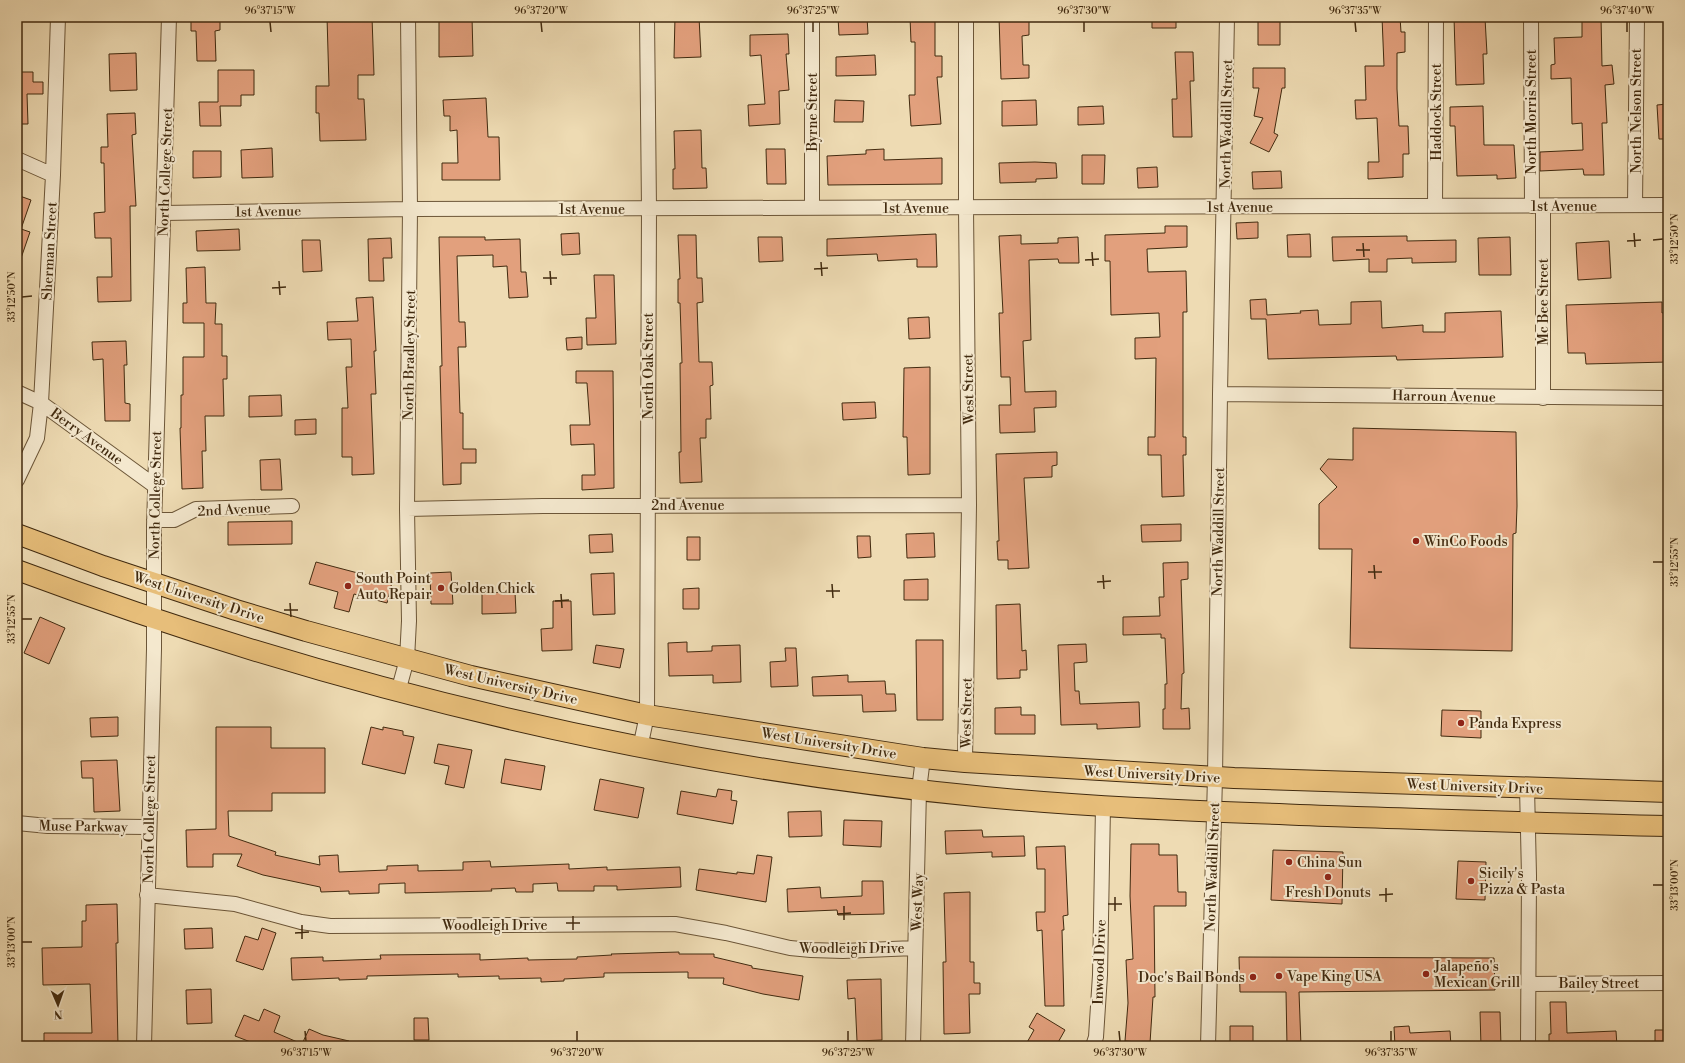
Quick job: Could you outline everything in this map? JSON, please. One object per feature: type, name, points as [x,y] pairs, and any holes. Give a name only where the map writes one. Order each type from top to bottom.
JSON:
[{"type":"highway","name":"West University Drive","points":[[17,534],[154,583],[306,631],[470,676],[647,715],[923,758],[965,762],[1215,777],[1668,792]]},
{"type":"highway","points":[[17,570],[154,620],[273,658],[398,692],[552,730],[640,748],[780,772],[987,798],[1103,806],[1668,826]]},
{"type":"street","name":"Sherman Street","points":[[17,480],[37,438],[41,403],[53,175],[58,17]]},
{"type":"street","name":"North College Street","points":[[144,1046],[154,620],[154,520],[169,17]]},
{"type":"street","name":"North Bradley Street","points":[[398,692],[407,659],[409,621],[407,509],[410,209],[408,17]]},
{"type":"street","name":"North Oak Street","points":[[640,748],[647,715],[649,208],[647,17]]},
{"type":"street","name":"Byrne Street","points":[[812,17],[812,208]]},
{"type":"street","name":"West Street","points":[[965,762],[969,505],[966,17]]},
{"type":"street","name":"North Waddill Street","points":[[1208,1046],[1215,777],[1227,17]]},
{"type":"street","name":"Haddock Street","points":[[1435,206],[1436,17]]},
{"type":"street","name":"North Morris Street","points":[[1531,17],[1537,206]]},
{"type":"street","name":"North Nelson Street","points":[[1635,206],[1637,17]]},
{"type":"street","points":[[17,159],[53,175]]},
{"type":"street","name":"1st Avenue","points":[[164,213],[410,209],[1224,208],[1668,205]]},
{"type":"street","name":"Mc Bee Street","points":[[1537,206],[1543,398]]},
{"type":"street","name":"Berry Avenue","points":[[17,392],[41,403],[155,486]]},
{"type":"street","name":"Harroun Avenue","points":[[1220,394],[1668,398]]},
{"type":"street","name":"2nd Avenue","points":[[407,509],[647,506],[969,505]]},
{"type":"street","name":"2nd Avenue","points":[[154,520],[174,520],[196,509],[292,506]]},
{"type":"street","name":"West Way","points":[[913,1046],[920,790],[923,758]]},
{"type":"street","points":[[1527,787],[1529,984],[1528,1046]]},
{"type":"street","name":"Inwood Drive","points":[[1093,1046],[1096,1037],[1100,975],[1103,806]]},
{"type":"street","name":"Muse Parkway","points":[[17,823],[48,826],[148,827]]},
{"type":"street","name":"Woodleigh Drive","points":[[147,895],[235,904],[301,922],[330,926],[675,924],[726,932],[790,948],[843,951],[915,948]]},
{"type":"street","name":"Bailey Street","points":[[1529,984],[1668,983]]},
{"type":"building","points":[[191,17],[220,17],[220,30],[215,31],[216,61],[197,61],[196,31],[191,31]]},
{"type":"building","points":[[327,17],[372,17],[374,75],[358,75],[358,99],[364,99],[366,140],[320,141],[319,113],[316,113],[316,86],[329,86]]},
{"type":"building","points":[[439,17],[472,17],[473,56],[439,57]]},
{"type":"building","points":[[675,17],[699,17],[701,57],[674,58]]},
{"type":"building","points":[[838,17],[867,17],[868,34],[839,35]]},
{"type":"building","points":[[910,17],[935,17],[935,56],[942,56],[942,77],[937,77],[941,124],[911,126],[909,95],[915,95],[915,42],[911,42]]},
{"type":"building","points":[[999,17],[1029,17],[1029,35],[1022,36],[1023,65],[1029,65],[1029,78],[1001,79]]},
{"type":"building","points":[[1152,17],[1176,17],[1176,28],[1152,28]]},
{"type":"building","points":[[1258,17],[1280,17],[1280,45],[1258,45]]},
{"type":"building","points":[[1382,17],[1400,17],[1401,32],[1405,32],[1405,52],[1397,53],[1397,89],[1399,126],[1408,126],[1409,154],[1403,154],[1403,177],[1368,179],[1368,162],[1379,162],[1377,118],[1356,119],[1355,100],[1366,100],[1365,66],[1384,66]]},
{"type":"building","points":[[1454,17],[1485,18],[1487,54],[1483,54],[1484,84],[1456,85]]},
{"type":"building","points":[[1582,17],[1601,17],[1602,66],[1612,65],[1614,84],[1605,85],[1607,123],[1602,123],[1604,175],[1584,175],[1583,169],[1540,171],[1540,152],[1583,150],[1582,123],[1572,124],[1571,78],[1551,79],[1551,65],[1555,64],[1554,38],[1582,37]]},
{"type":"building","points":[[788,34],[789,54],[786,54],[789,90],[779,91],[780,124],[749,126],[748,105],[765,104],[761,55],[750,56],[750,35]]},
{"type":"building","points":[[1175,52],[1193,52],[1194,81],[1190,81],[1192,137],[1173,137],[1172,99],[1177,99]]},
{"type":"building","points":[[136,53],[137,90],[110,91],[109,54]]},
{"type":"building","points":[[875,55],[876,75],[836,76],[836,57]]},
{"type":"building","points":[[1253,68],[1285,68],[1285,88],[1282,88],[1274,133],[1278,135],[1269,152],[1250,143],[1263,118],[1254,116],[1259,88],[1253,88]]},
{"type":"building","points":[[218,70],[254,70],[254,95],[241,95],[241,106],[220,106],[221,126],[200,126],[199,102],[218,102]]},
{"type":"building","points":[[17,72],[33,72],[33,82],[43,82],[43,94],[27,94],[28,124],[17,124]]},
{"type":"building","points":[[486,98],[488,137],[499,137],[500,180],[442,180],[442,163],[458,163],[457,130],[450,131],[450,116],[444,116],[443,100]]},
{"type":"building","points":[[835,100],[864,101],[863,122],[834,122]]},
{"type":"building","points":[[1036,100],[1037,125],[1002,126],[1002,101]]},
{"type":"building","points":[[1668,104],[1668,139],[1659,139],[1657,105]]},
{"type":"building","points":[[1103,106],[1104,124],[1078,125],[1078,107]]},
{"type":"building","points":[[1483,106],[1484,145],[1514,145],[1516,178],[1497,179],[1497,175],[1457,176],[1455,126],[1450,126],[1450,107]]},
{"type":"building","points":[[135,113],[136,134],[132,135],[136,206],[130,206],[131,301],[98,302],[97,277],[112,277],[111,238],[95,238],[94,213],[105,212],[104,163],[101,163],[101,147],[108,147],[107,114]]},
{"type":"building","points":[[701,130],[702,168],[706,168],[707,188],[673,189],[673,169],[675,169],[674,131]]},
{"type":"building","points":[[272,148],[273,177],[242,178],[241,150]]},
{"type":"building","points":[[766,149],[785,149],[786,184],[767,184]]},
{"type":"building","points":[[884,149],[884,160],[942,158],[942,184],[828,185],[827,156],[866,154],[866,150]]},
{"type":"building","points":[[193,151],[221,151],[221,177],[193,178]]},
{"type":"building","points":[[1082,155],[1105,155],[1104,184],[1082,184]]},
{"type":"building","points":[[999,163],[1056,163],[1057,178],[1036,179],[1036,182],[1000,183]]},
{"type":"building","points":[[1157,167],[1158,187],[1138,188],[1137,168]]},
{"type":"building","points":[[1281,171],[1282,188],[1253,189],[1252,172]]},
{"type":"building","points":[[17,195],[31,200],[21,229],[30,232],[19,264],[17,264]]},
{"type":"building","points":[[1258,222],[1258,238],[1237,239],[1236,223]]},
{"type":"building","points":[[1165,226],[1187,226],[1187,247],[1147,249],[1148,272],[1186,271],[1187,312],[1183,312],[1183,437],[1186,437],[1186,455],[1183,455],[1184,496],[1162,497],[1161,455],[1148,455],[1148,437],[1155,437],[1156,358],[1135,359],[1135,338],[1160,337],[1159,313],[1111,315],[1110,261],[1105,261],[1105,235],[1165,233]]},
{"type":"building","points":[[239,229],[240,250],[197,251],[196,231]]},
{"type":"building","points":[[579,233],[580,254],[562,255],[561,234]]},
{"type":"building","points":[[936,234],[937,267],[917,267],[917,259],[878,261],[877,254],[827,256],[827,239]]},
{"type":"building","points":[[1310,234],[1311,257],[1288,257],[1287,235]]},
{"type":"building","points":[[678,235],[696,235],[697,278],[702,278],[703,302],[697,303],[699,362],[712,362],[713,385],[710,386],[711,419],[706,419],[706,438],[700,438],[702,482],[680,483],[680,363],[682,363],[680,303],[678,303],[678,279],[680,279]]},
{"type":"building","points":[[1021,235],[1021,244],[1058,243],[1058,238],[1078,237],[1079,263],[1059,263],[1058,259],[1029,260],[1031,340],[1023,341],[1025,392],[1056,391],[1056,407],[1034,408],[1035,432],[1000,433],[999,405],[1011,405],[1010,377],[1001,377],[999,313],[1003,313],[999,236]]},
{"type":"building","points":[[1407,236],[1407,241],[1456,240],[1456,262],[1412,263],[1412,258],[1387,259],[1387,272],[1369,272],[1369,259],[1333,261],[1332,237]]},
{"type":"building","points":[[439,237],[485,237],[485,240],[520,239],[521,272],[526,272],[528,297],[509,298],[507,266],[493,267],[493,255],[457,256],[459,322],[465,322],[466,347],[458,347],[460,413],[463,413],[463,449],[476,449],[476,463],[461,463],[461,484],[443,485],[440,366],[442,366]]},
{"type":"building","points":[[758,237],[782,237],[783,261],[759,262]]},
{"type":"building","points":[[1510,237],[1511,275],[1479,275],[1478,238]]},
{"type":"building","points":[[391,238],[392,258],[383,258],[384,281],[369,281],[368,239]]},
{"type":"building","points":[[302,240],[320,240],[322,271],[303,272]]},
{"type":"building","points":[[1609,241],[1611,278],[1578,280],[1576,243]]},
{"type":"building","points":[[205,267],[206,303],[216,303],[215,324],[222,324],[222,356],[227,356],[227,379],[223,379],[224,416],[205,416],[206,451],[202,451],[203,488],[182,489],[180,428],[181,395],[183,395],[183,357],[204,357],[204,323],[183,323],[183,303],[187,303],[186,268]]},
{"type":"building","points":[[594,275],[614,275],[616,344],[587,345],[586,318],[596,318]]},
{"type":"building","points":[[373,297],[376,351],[374,351],[376,394],[371,394],[374,474],[352,475],[352,457],[342,457],[342,408],[348,408],[346,367],[352,367],[351,339],[328,340],[327,322],[358,321],[356,298]]},
{"type":"building","points":[[1266,299],[1267,315],[1301,313],[1300,311],[1318,310],[1319,325],[1351,324],[1351,302],[1381,301],[1382,328],[1423,325],[1423,332],[1445,332],[1445,313],[1501,311],[1503,357],[1397,360],[1396,356],[1268,359],[1266,319],[1251,319],[1250,300]]},
{"type":"building","points":[[1662,302],[1662,313],[1668,312],[1668,362],[1586,364],[1585,353],[1568,353],[1566,305]]},
{"type":"building","points":[[929,317],[930,338],[909,339],[908,318]]},
{"type":"building","points":[[582,337],[582,349],[567,350],[566,338]]},
{"type":"building","points":[[126,341],[127,365],[124,365],[125,403],[130,404],[130,421],[105,421],[103,359],[93,360],[92,342]]},
{"type":"building","points":[[930,367],[930,474],[908,475],[907,437],[903,437],[904,368]]},
{"type":"building","points":[[576,371],[613,371],[614,488],[582,490],[582,475],[595,475],[594,444],[571,445],[570,425],[590,425],[587,383],[576,383]]},
{"type":"building","points":[[281,395],[282,416],[249,417],[249,396]]},
{"type":"building","points":[[875,402],[876,418],[843,420],[842,403]]},
{"type":"building","points":[[316,419],[316,434],[295,435],[295,420]]},
{"type":"building","name":"WinCo Foods","points":[[1353,428],[1516,432],[1517,506],[1516,533],[1513,534],[1512,651],[1350,648],[1352,549],[1319,549],[1319,504],[1337,487],[1320,469],[1328,459],[1353,460]]},
{"type":"building","points":[[1057,452],[1057,465],[1052,466],[1052,477],[1024,478],[1029,568],[1008,569],[1008,560],[998,560],[997,541],[999,541],[996,454]]},
{"type":"building","points":[[280,459],[282,490],[261,490],[260,460]]},
{"type":"building","points":[[292,521],[292,544],[228,545],[228,522]]},
{"type":"building","points":[[1181,524],[1181,541],[1142,542],[1141,525]]},
{"type":"building","points":[[934,533],[935,557],[907,558],[906,534]]},
{"type":"building","points":[[612,534],[613,552],[590,553],[589,535]]},
{"type":"building","points":[[857,536],[870,536],[871,557],[858,558]]},
{"type":"building","points":[[687,537],[700,537],[700,560],[687,560]]},
{"type":"building","points":[[316,562],[392,582],[387,603],[354,594],[349,612],[334,608],[338,592],[309,584]]},
{"type":"building","points":[[1188,562],[1188,579],[1181,580],[1184,673],[1182,674],[1181,709],[1189,708],[1190,729],[1163,729],[1165,684],[1167,684],[1165,638],[1161,638],[1161,634],[1123,635],[1123,617],[1160,616],[1159,597],[1164,597],[1163,563]]},
{"type":"building","name":"Golden Chick","points":[[451,572],[453,604],[431,604],[430,573]]},
{"type":"building","points":[[614,573],[615,614],[593,615],[591,574]]},
{"type":"building","points":[[928,579],[928,600],[904,600],[904,580]]},
{"type":"building","points":[[699,588],[699,609],[683,609],[683,589]]},
{"type":"building","points":[[515,592],[516,613],[482,614],[482,593]]},
{"type":"building","points":[[553,601],[571,601],[572,650],[542,651],[541,629],[553,628]]},
{"type":"building","points":[[1020,604],[1022,651],[1026,650],[1027,670],[1020,670],[1020,678],[997,679],[996,605]]},
{"type":"building","points":[[40,617],[65,628],[49,664],[24,653]]},
{"type":"building","points":[[916,640],[943,640],[943,720],[917,720]]},
{"type":"building","points":[[687,642],[687,652],[712,651],[712,646],[740,645],[741,682],[713,683],[713,675],[669,676],[668,643]]},
{"type":"building","points":[[1086,644],[1087,662],[1074,663],[1075,691],[1079,691],[1080,704],[1139,702],[1140,727],[1097,729],[1097,724],[1061,725],[1058,645]]},
{"type":"building","points":[[596,645],[624,649],[620,668],[593,663]]},
{"type":"building","points":[[785,648],[796,648],[798,686],[771,687],[770,662],[786,661]]},
{"type":"building","points":[[848,675],[848,682],[885,681],[886,694],[895,694],[896,711],[863,712],[862,695],[813,696],[812,677]]},
{"type":"building","points":[[1021,707],[1021,715],[1035,715],[1035,734],[995,734],[995,708]]},
{"type":"building","name":"Panda Express","points":[[1442,710],[1481,711],[1481,738],[1441,736]]},
{"type":"building","points":[[118,717],[118,736],[91,737],[90,718]]},
{"type":"building","points":[[216,727],[271,727],[271,748],[325,748],[325,793],[272,793],[272,811],[228,811],[229,836],[276,852],[275,855],[320,865],[319,856],[338,855],[339,872],[387,870],[387,866],[418,865],[418,871],[463,870],[463,862],[490,861],[491,867],[569,864],[569,869],[607,867],[607,870],[680,867],[681,887],[617,890],[617,886],[594,886],[594,891],[558,891],[557,883],[533,884],[533,892],[516,892],[515,888],[491,889],[492,891],[405,893],[405,883],[379,884],[379,893],[349,894],[349,891],[321,892],[320,887],[263,875],[237,866],[242,854],[213,854],[213,867],[187,867],[186,830],[216,829]]},
{"type":"building","points":[[371,727],[383,730],[383,727],[403,731],[403,735],[414,737],[405,774],[362,764]]},
{"type":"building","points":[[438,744],[472,750],[464,788],[445,784],[449,766],[434,763]]},
{"type":"building","points":[[505,759],[545,766],[541,790],[501,783]]},
{"type":"building","points":[[117,760],[120,811],[94,812],[93,778],[82,778],[81,761]]},
{"type":"building","points":[[600,779],[644,788],[638,818],[594,810]]},
{"type":"building","points":[[718,789],[732,791],[731,800],[737,801],[733,824],[677,814],[681,791],[716,797]]},
{"type":"building","points":[[821,811],[822,836],[789,837],[788,812]]},
{"type":"building","points":[[844,820],[882,821],[881,847],[843,845]]},
{"type":"building","points":[[982,830],[983,837],[1024,836],[1025,856],[992,857],[992,852],[946,854],[945,831]]},
{"type":"building","points":[[1131,844],[1159,844],[1159,855],[1177,855],[1178,892],[1186,892],[1186,906],[1154,906],[1155,997],[1153,997],[1150,1043],[1125,1041],[1128,1003],[1126,960],[1133,959],[1130,896]]},
{"type":"building","points":[[1065,846],[1068,915],[1063,916],[1064,930],[1062,930],[1064,1006],[1045,1006],[1042,930],[1037,931],[1036,912],[1045,912],[1045,869],[1037,869],[1036,847]]},
{"type":"building","points":[[1273,850],[1343,852],[1342,904],[1271,900]]},
{"type":"building","points":[[757,855],[772,857],[766,902],[696,890],[699,869],[737,874],[737,872],[754,874]]},
{"type":"building","name":"Sicily's Pizza & Pasta","points":[[1458,861],[1486,862],[1485,900],[1456,899]]},
{"type":"building","points":[[862,881],[883,881],[884,914],[838,915],[837,910],[788,912],[787,889],[820,887],[821,898],[862,896]]},
{"type":"building","points":[[970,892],[970,962],[974,962],[974,983],[980,983],[980,994],[969,994],[970,1033],[944,1034],[943,962],[946,962],[944,893]]},
{"type":"building","points":[[117,904],[118,943],[116,943],[118,1046],[44,1046],[44,1033],[92,1033],[90,984],[43,985],[42,948],[82,947],[82,921],[86,921],[86,905]]},
{"type":"building","points":[[212,928],[213,948],[185,949],[184,929]]},
{"type":"building","points":[[262,928],[276,933],[263,970],[236,961],[245,936],[258,940]]},
{"type":"building","points":[[679,952],[679,954],[714,954],[714,957],[752,966],[752,968],[803,976],[799,1000],[763,994],[723,984],[724,978],[688,978],[688,972],[604,973],[604,977],[541,982],[541,978],[499,979],[499,976],[458,977],[458,974],[367,976],[367,979],[339,980],[339,978],[292,980],[291,958],[323,957],[323,961],[381,959],[380,955],[480,954],[480,960],[528,958],[528,960],[577,959],[577,957],[612,955],[611,954]]},
{"type":"building","points":[[1239,957],[1494,958],[1495,990],[1299,992],[1301,1046],[1287,1046],[1286,992],[1240,992]]},
{"type":"building","points":[[881,979],[882,1040],[857,1041],[855,998],[848,999],[847,980]]},
{"type":"building","points":[[211,989],[212,1023],[187,1024],[186,990]]},
{"type":"building","points":[[1550,1002],[1566,1002],[1567,1033],[1616,1031],[1617,1046],[1549,1046],[1549,1034],[1551,1034]]},
{"type":"building","points":[[264,1009],[280,1016],[274,1032],[302,1044],[309,1029],[323,1035],[349,1041],[349,1046],[261,1046],[235,1036],[244,1015],[259,1021]]},
{"type":"building","points":[[1480,1012],[1500,1012],[1501,1046],[1481,1046]]},
{"type":"building","points":[[1037,1013],[1065,1030],[1056,1046],[1025,1046],[1034,1030],[1029,1027]]},
{"type":"building","points":[[414,1018],[428,1018],[429,1040],[414,1040]]},
{"type":"building","points":[[1230,1026],[1253,1026],[1253,1046],[1230,1046]]},
{"type":"building","points":[[1409,1026],[1410,1033],[1450,1031],[1451,1046],[1395,1046],[1394,1027]]},
{"type":"building","points":[[1655,1030],[1668,1030],[1668,1046],[1655,1046]]},
{"type":"place","name":"WinCo Foods","points":[[1416,541]]},
{"type":"place","name":"South Point Auto Repair","points":[[348,586]]},
{"type":"place","name":"Golden Chick","points":[[441,588]]},
{"type":"place","name":"Panda Express","points":[[1461,723]]},
{"type":"place","name":"China Sun","points":[[1289,862]]},
{"type":"place","name":"Fresh Donuts","points":[[1328,877]]},
{"type":"place","name":"Sicily's Pizza & Pasta","points":[[1471,881]]},
{"type":"place","name":"Jalapeño's Mexican Grill","points":[[1426,974]]},
{"type":"place","name":"Vape King USA","points":[[1279,976]]},
{"type":"place","name":"Doc's Bail Bonds","points":[[1253,977]]}]
